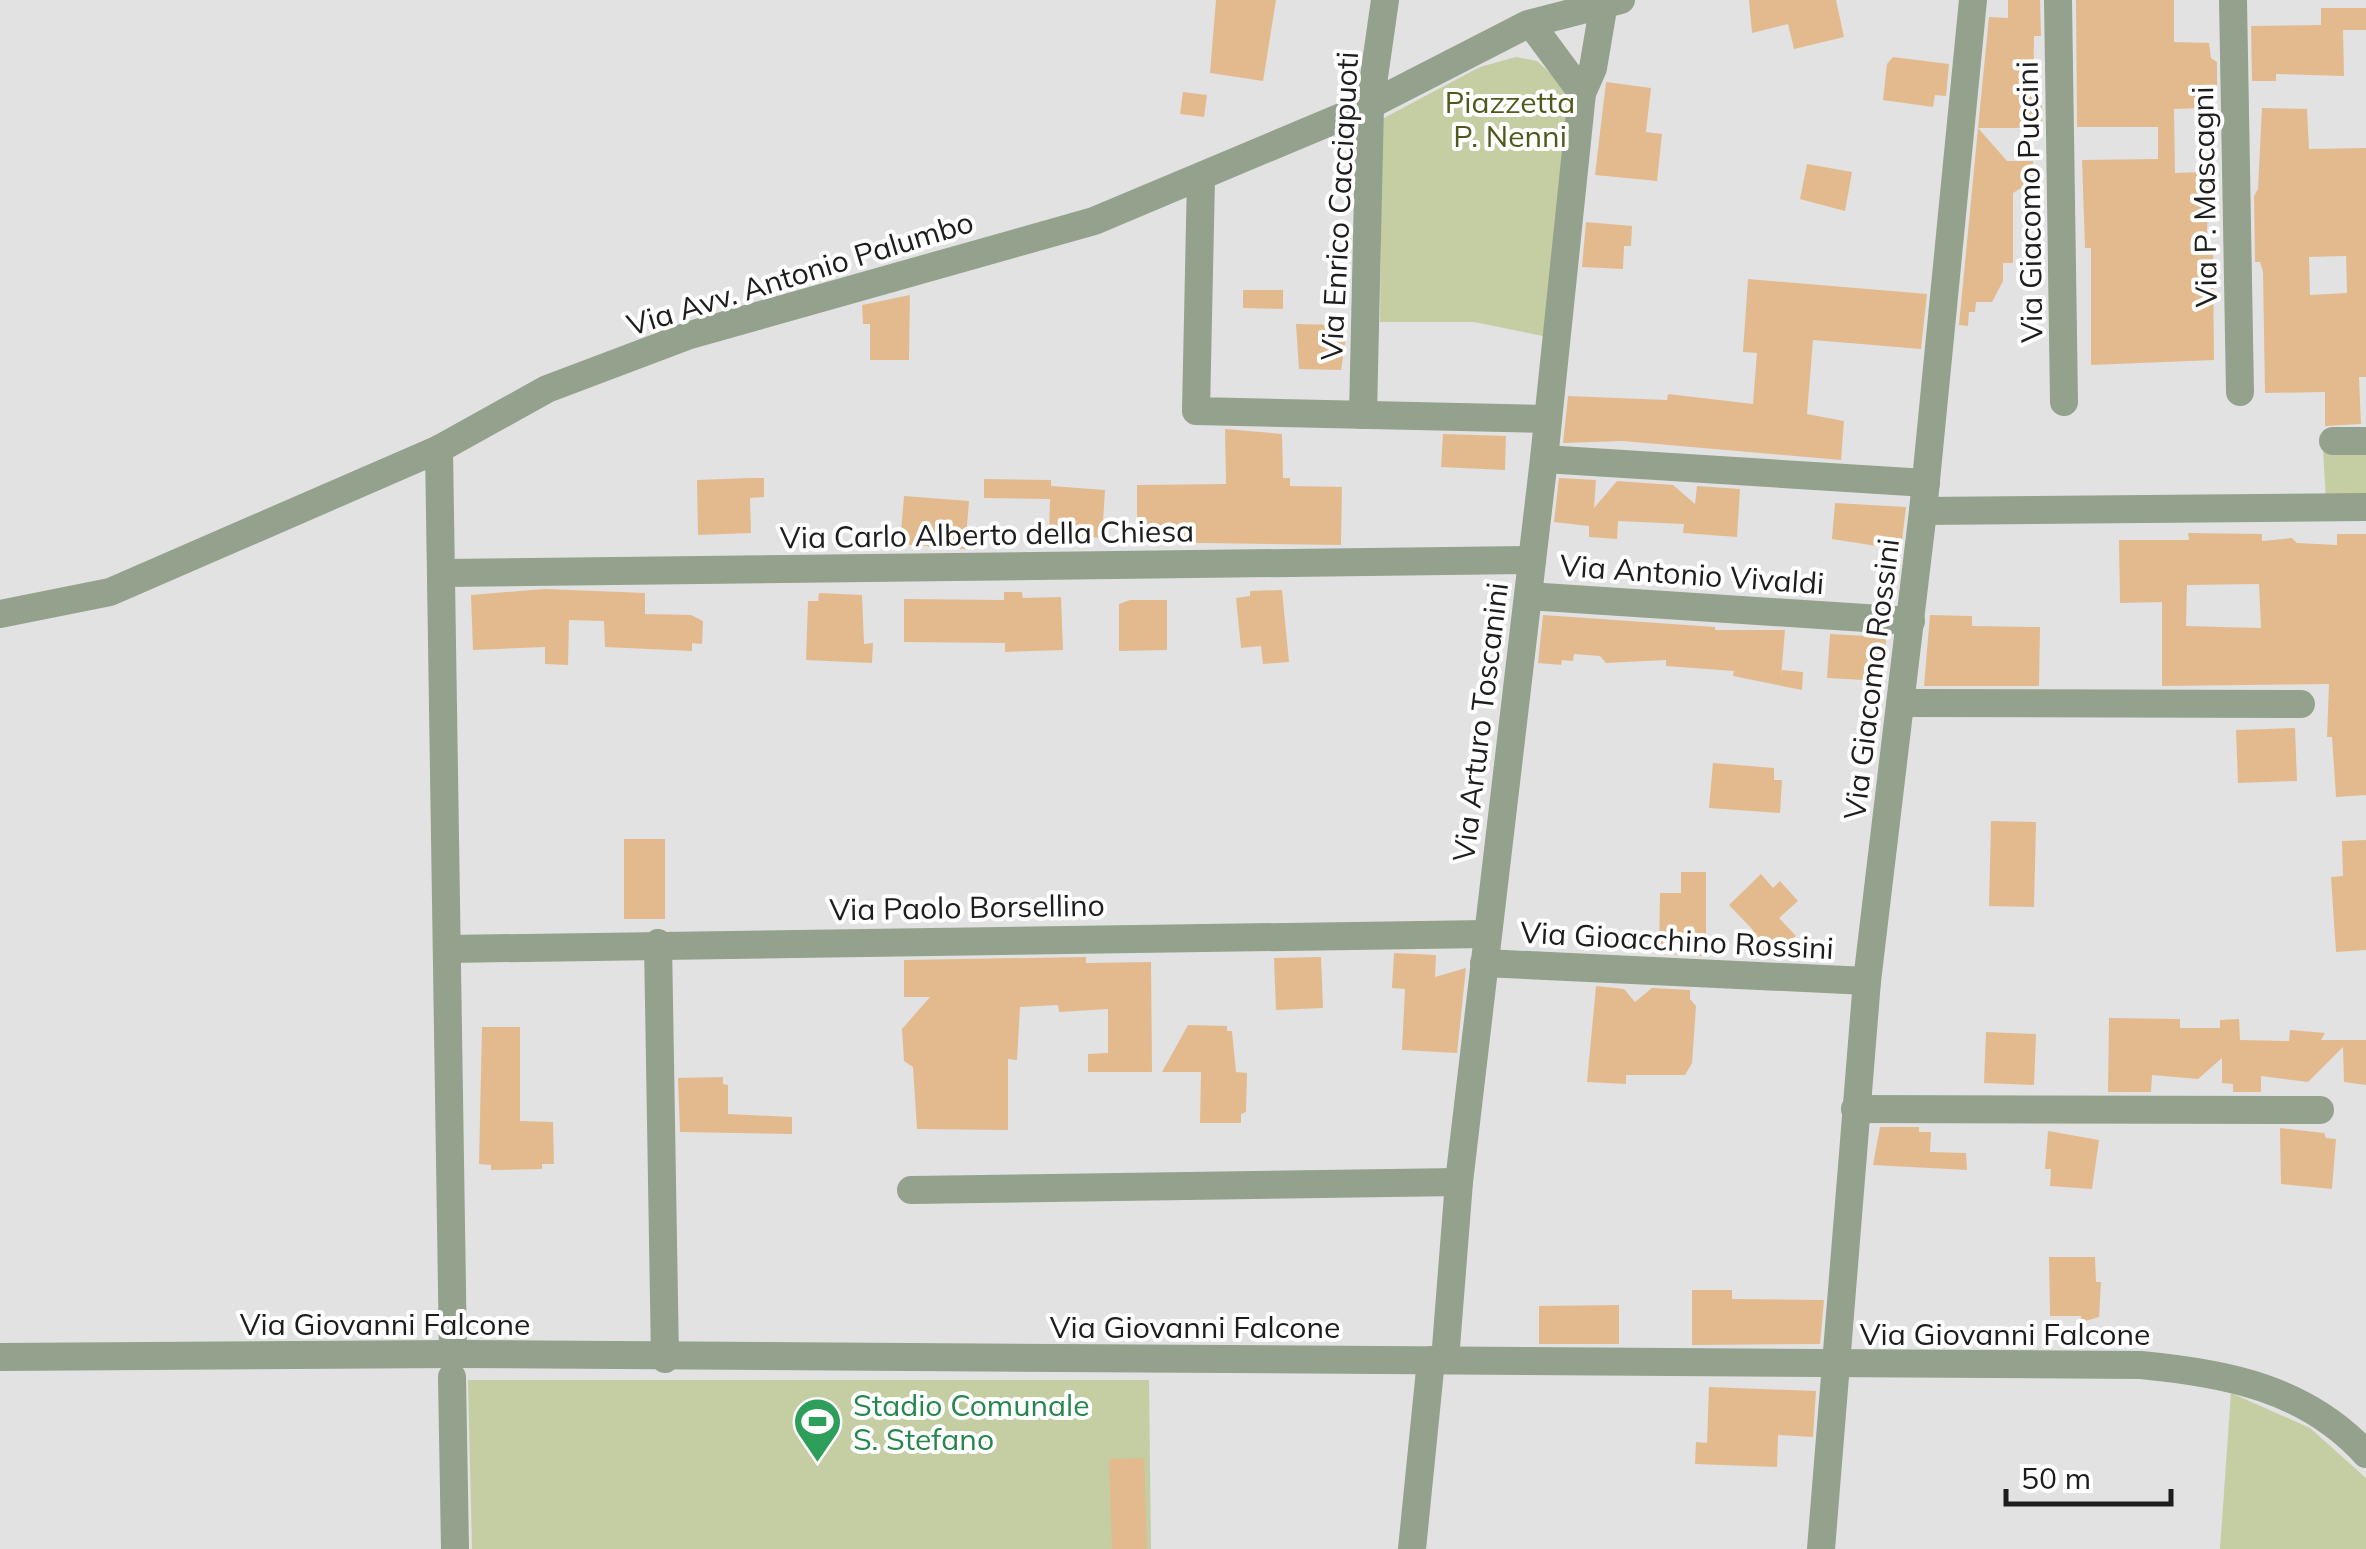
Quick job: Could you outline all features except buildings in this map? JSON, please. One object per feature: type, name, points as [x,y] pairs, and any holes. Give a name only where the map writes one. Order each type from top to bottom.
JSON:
[{"type":"street","name":"Via Enrico Cacciapuoti","points":[[1363,414],[1370,105],[1385,0]]},
{"type":"street","name":"Via Giacomo Rossini","points":[[1821,1549],[1855,1109],[1923,512],[1973,0]]},
{"type":"street","name":"Via Giacomo Puccini","points":[[2058,0],[2064,402]]},
{"type":"street","name":"Via P. Mascagni","points":[[2233,0],[2240,392]]},
{"type":"street","name":"Via Avv. Antonio Palumbo","points":[[0,614],[110,592],[438,449],[547,389],[690,335],[1094,221],[1370,105],[1531,24],[1613,2]]},
{"type":"street","name":"Via Arturo Toscanini","points":[[1412,1549],[1438,1360],[1544,459],[1582,93],[1613,2]]},
{"type":"street","points":[[1531,24],[1582,93]]},
{"type":"street","points":[[1201,178],[1196,411],[1548,419]]},
{"type":"street","points":[[2333,441],[2366,441]]},
{"type":"street","points":[[438,449],[444,573],[455,1549]]},
{"type":"street","points":[[1544,459],[1926,483]]},
{"type":"street","points":[[1923,512],[2366,507]]},
{"type":"street","name":"Via Carlo Alberto della Chiesa","points":[[444,573],[1532,560]]},
{"type":"street","name":"Via Antonio Vivaldi","points":[[1528,596],[1911,622]]},
{"type":"street","points":[[1902,703],[2300,704]]},
{"type":"street","name":"Via Paolo Borsellino","points":[[448,949],[1487,934]]},
{"type":"street","points":[[658,943],[665,1358]]},
{"type":"street","name":"Via Gioacchino Rossini","points":[[1484,963],[1868,982]]},
{"type":"street","points":[[1855,1109],[2320,1110]]},
{"type":"street","points":[[911,1190],[1459,1182]]},
{"type":"street","name":"Via Giovanni Falcone","points":[[0,1357],[452,1366],[665,1358],[2141,1365],[2203,1371],[2276,1391],[2350,1436],[2366,1454]]},
{"type":"green space","name":"Piazzetta P. Nenni","points":[[1516,57],[1537,61],[1570,91],[1563,184],[1543,336],[1474,322],[1380,322],[1382,119],[1480,67]]},
{"type":"green space","points":[[2323,449],[2366,449],[2366,500],[2326,500]]},
{"type":"green space","name":"Stadio Comunale S. Stefano","points":[[468,1380],[1149,1380],[1151,1549],[472,1549]]},
{"type":"green space","points":[[2231,1393],[2310,1428],[2366,1478],[2366,1549],[2220,1549]]},
{"type":"place","name":"Stadio Comunale S. Stefano","points":[[818,1464]]}]
